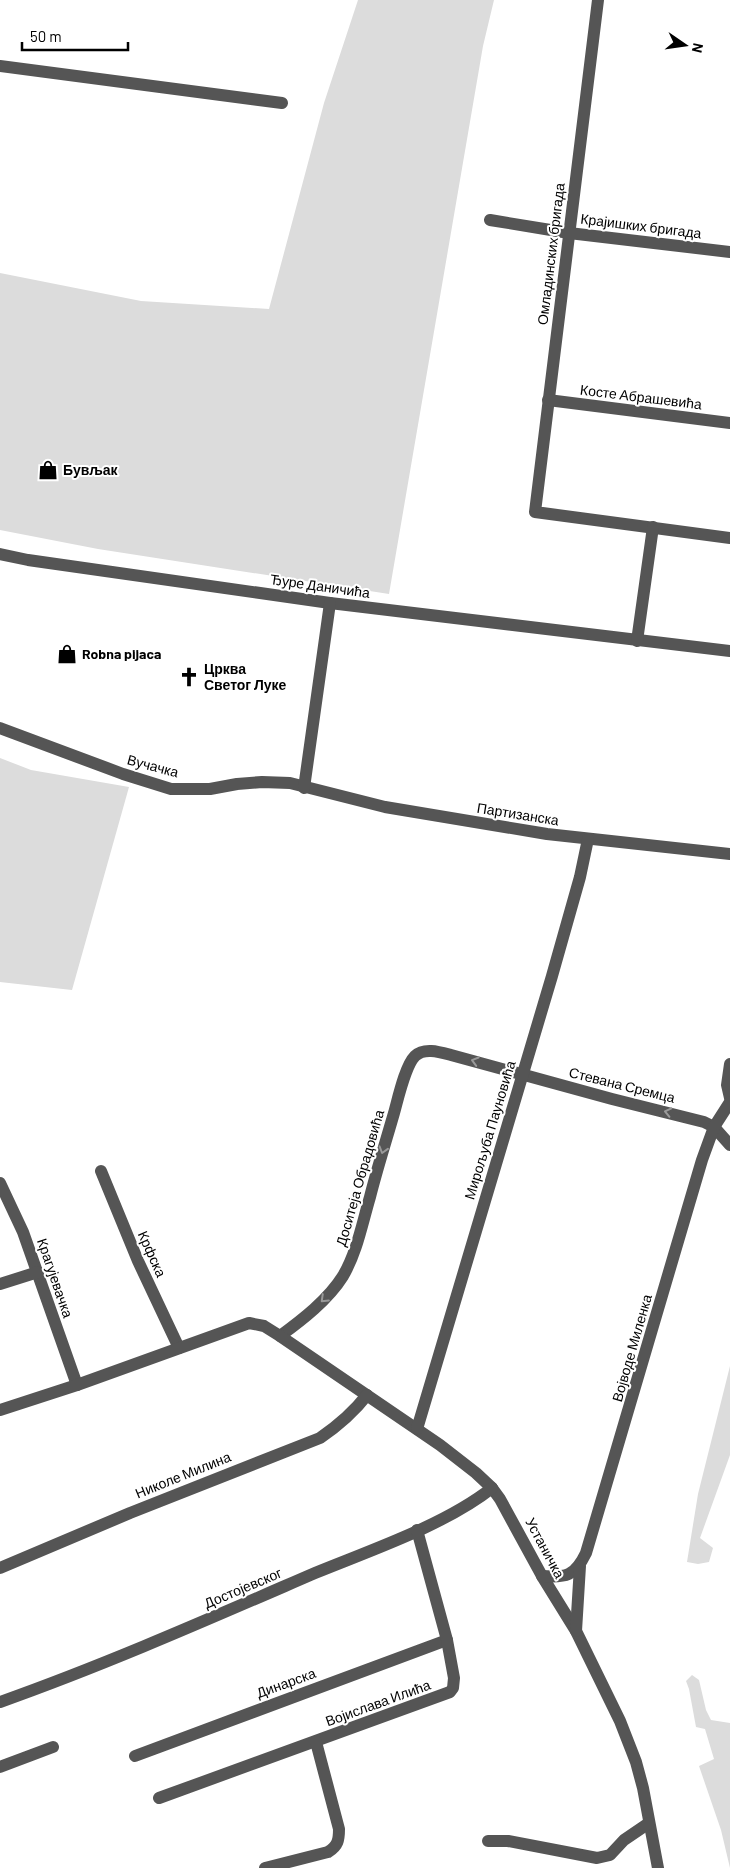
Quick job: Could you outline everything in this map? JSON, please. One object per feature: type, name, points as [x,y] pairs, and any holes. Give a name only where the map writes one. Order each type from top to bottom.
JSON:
[{"type":"street","name":"Омладинских бригада","points":[[598,0],[535,512],[652,527]]},
{"type":"street","points":[[0,66],[282,103]]},
{"type":"street","name":"Крајишких бригада","points":[[490,220],[569,233],[730,252]]},
{"type":"street","name":"Косте Абрашевића","points":[[548,400],[730,424]]},
{"type":"street","points":[[637,641],[652,527],[730,538]]},
{"type":"street","name":"Ђуре Даничића","points":[[0,554],[28,560],[330,603],[730,651]]},
{"type":"street","points":[[304,788],[330,603]]},
{"type":"street","name":"Вучачка","points":[[0,728],[171,789],[210,789],[236,784],[279,782],[304,788]]},
{"type":"street","name":"Партизанска","points":[[304,788],[385,807],[547,834],[730,854]]},
{"type":"street","name":"Мирољуба Пауновића","points":[[417,1428],[580,878],[588,839]]},
{"type":"street","name":"Доситеја Обрадовића","points":[[280,1336],[294,1326],[330,1292],[342,1278],[350,1262],[357,1245],[377,1169],[406,1073],[414,1056],[422,1052],[434,1051],[522,1075]]},
{"type":"street","points":[[730,1064],[727,1085],[730,1098]]},
{"type":"street","name":"Стевана Сремца","points":[[522,1075],[690,1118],[714,1127]]},
{"type":"street","name":"Војводе Миленка","points":[[576,1631],[580,1566],[599,1514],[702,1160],[714,1127],[730,1102]]},
{"type":"street","points":[[714,1127],[730,1145]]},
{"type":"street","name":"Крфска","points":[[101,1171],[138,1261],[179,1348]]},
{"type":"street","name":"Крагујевачка","points":[[0,1183],[23,1232],[77,1385]]},
{"type":"street","points":[[0,1284],[38,1272]]},
{"type":"street","points":[[0,1410],[77,1385],[250,1322],[264,1326],[280,1336]]},
{"type":"street","name":"Устаничка","points":[[280,1336],[417,1428],[470,1468],[492,1488],[508,1511],[542,1576],[576,1631],[620,1721],[636,1762],[658,1868]]},
{"type":"street","name":"Николе Милина","points":[[0,1568],[130,1513],[320,1438],[355,1412],[367,1395]]},
{"type":"street","name":"Достојевског","points":[[0,1702],[59,1681],[161,1640],[416,1530],[477,1500],[492,1488]]},
{"type":"street","name":"Војислава Илића","points":[[158,1798],[450,1692],[453,1688],[454,1678],[447,1640],[416,1530]]},
{"type":"street","points":[[542,1576],[562,1577],[580,1566]]},
{"type":"street","name":"Динарска","points":[[135,1756],[447,1640]]},
{"type":"street","points":[[265,1868],[328,1852],[336,1847],[339,1839],[339,1829],[316,1742]]},
{"type":"street","points":[[0,1767],[53,1747]]},
{"type":"street","points":[[488,1841],[508,1842],[597,1858],[610,1855],[624,1840],[649,1824]]},
{"type":"shaded area","points":[[358,0],[494,0],[483,46],[389,594],[98,549],[0,530],[0,273],[141,301],[269,309],[324,103]]},
{"type":"shaded area","points":[[0,758],[31,770],[129,787],[72,990],[0,982]]},
{"type":"shaded area","points":[[730,1366],[730,1455],[700,1538],[713,1548],[709,1562],[698,1564],[687,1562],[698,1494]]},
{"type":"shaded area","points":[[692,1675],[699,1680],[706,1710],[711,1720],[730,1723],[730,1868],[721,1830],[699,1766],[714,1759],[705,1729],[696,1727],[686,1681]]},
{"type":"place","name":"Бувљак","points":[[48,470]]},
{"type":"place","name":"Robna pijaca","points":[[67,654]]},
{"type":"place","name":"Црква Светог Луке","points":[[189,677]]}]
